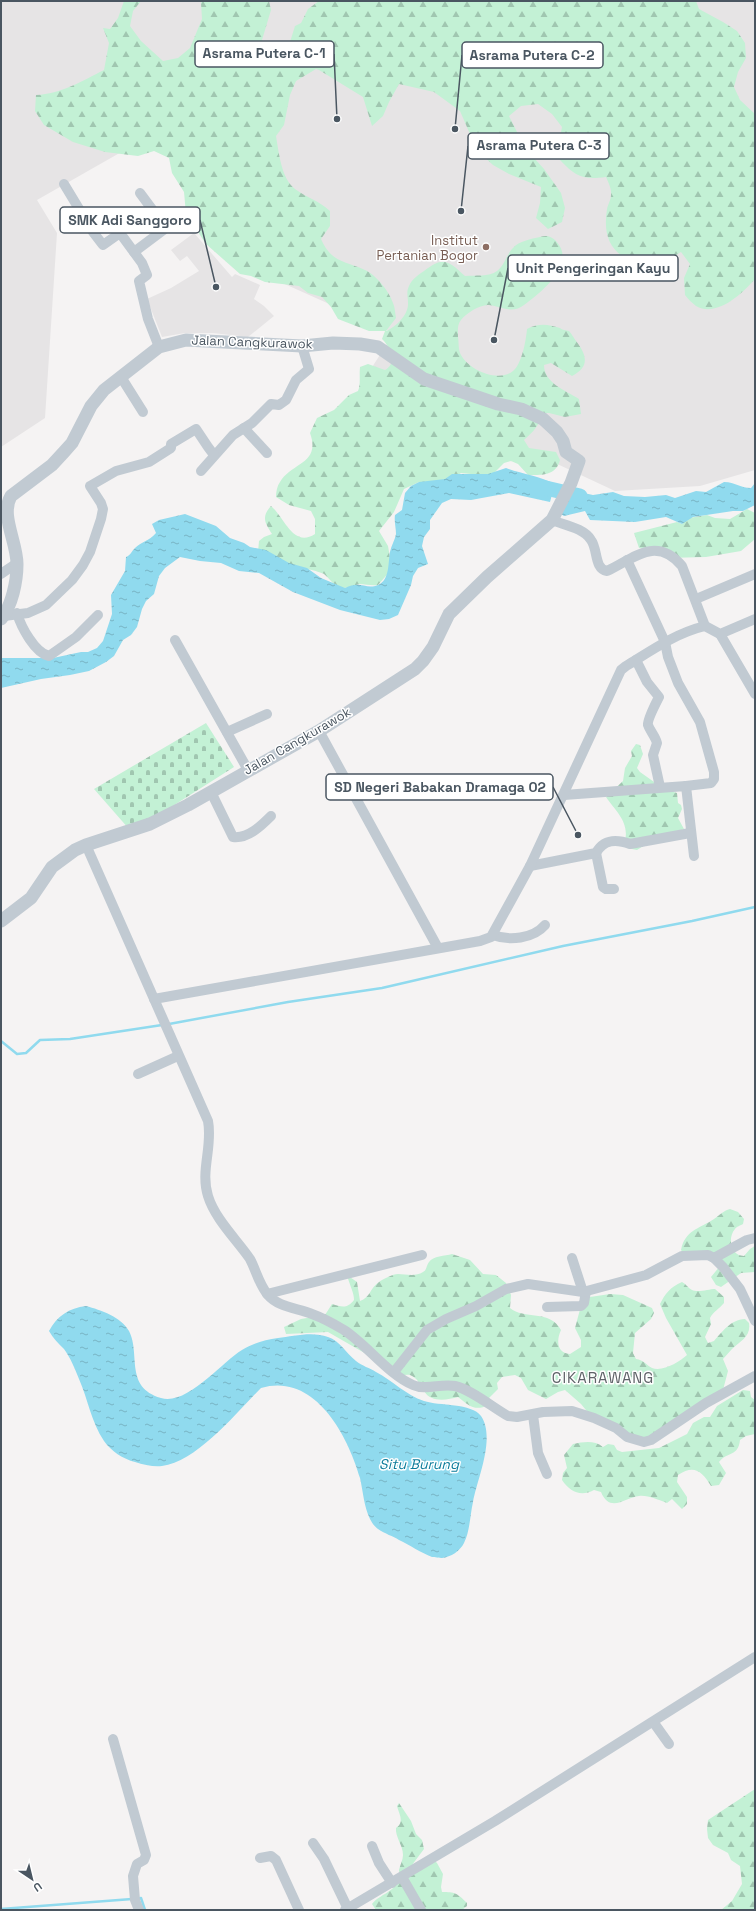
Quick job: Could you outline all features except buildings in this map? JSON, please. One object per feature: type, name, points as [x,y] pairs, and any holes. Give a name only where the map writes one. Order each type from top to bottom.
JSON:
[{"type":"street","points":[[64,184],[102,245],[120,233],[142,263],[147,275],[139,280],[148,319],[159,347]]},
{"type":"street","points":[[134,252],[166,228],[140,193]]},
{"type":"street","name":"Jalan Cangkurawok","points":[[1,921],[31,898],[45,876],[59,860],[86,844],[150,824],[211,792],[319,731],[408,673],[423,661],[440,634],[444,622],[453,610],[487,577],[555,516],[571,483],[579,461],[566,452],[563,442],[557,432],[543,419],[521,409],[498,404],[424,379],[378,347],[360,344],[333,343],[302,346],[186,340],[159,347],[95,399],[72,443],[52,465],[11,496],[7,503],[7,515],[17,563],[12,596],[7,616]]},
{"type":"street","points":[[201,471],[207,466],[214,454],[233,435],[257,419],[272,404],[279,405],[286,400],[296,380],[309,368],[302,346]]},
{"type":"street","points":[[121,377],[143,412]]},
{"type":"street","points":[[244,428],[267,453]]},
{"type":"street","points":[[7,616],[28,613],[46,605],[72,580],[83,565],[90,552],[103,510],[101,503],[90,486],[116,471],[149,462],[171,448],[171,444],[175,441],[196,429],[214,454]]},
{"type":"street","points":[[555,516],[590,538],[595,546],[599,567],[602,571],[607,572],[642,552],[653,550],[677,559],[682,566],[696,599],[705,626],[720,634],[755,694]]},
{"type":"street","points":[[564,795],[686,786],[711,783],[714,779],[714,772],[700,722],[678,683],[668,657],[665,642],[627,560]]},
{"type":"street","points":[[1,574],[17,563]]},
{"type":"street","points":[[696,599],[755,574]]},
{"type":"street","points":[[7,616],[26,634],[43,654],[49,656],[76,637],[98,615]]},
{"type":"street","points":[[720,634],[755,619]]},
{"type":"street","points":[[154,999],[408,955],[480,941],[493,935],[530,866],[621,670],[665,642],[705,626]]},
{"type":"street","points":[[175,640],[248,770]]},
{"type":"street","points":[[636,660],[647,682],[659,697],[655,708],[648,719],[648,724],[656,743],[653,755],[660,787]]},
{"type":"street","points":[[227,732],[267,714]]},
{"type":"street","points":[[319,731],[438,948]]},
{"type":"street","points":[[686,786],[690,834],[694,856]]},
{"type":"street","points":[[211,792],[233,837],[261,826],[271,816]]},
{"type":"street","points":[[614,889],[606,889],[603,887],[596,852],[600,845],[609,841],[623,841],[630,844],[690,834]]},
{"type":"street","points":[[86,844],[178,1056],[206,1116],[209,1127],[206,1182],[208,1197],[228,1230],[250,1260],[267,1294],[278,1302],[311,1314],[345,1331],[412,1385],[454,1386],[508,1416],[517,1417],[572,1411],[594,1418],[616,1428],[627,1437],[644,1442],[651,1440],[706,1403],[755,1376]]},
{"type":"street","points":[[530,866],[596,852]]},
{"type":"street","points":[[493,935],[511,939],[538,932],[545,925]]},
{"type":"street","points":[[138,1074],[178,1056]]},
{"type":"street","points":[[714,1258],[747,1240],[755,1238]]},
{"type":"street","points":[[267,1294],[422,1255]]},
{"type":"street","points":[[394,1372],[427,1330],[446,1318],[476,1306],[506,1289],[528,1284],[584,1291],[646,1275],[682,1256],[708,1255],[714,1258],[724,1267],[740,1289],[755,1321]]},
{"type":"street","points":[[547,1307],[581,1306],[584,1303],[584,1291],[572,1258]]},
{"type":"street","points":[[533,1415],[538,1453],[547,1474]]},
{"type":"street","points":[[314,1843],[324,1860],[347,1909],[402,1878],[656,1726],[755,1657]]},
{"type":"street","points":[[656,1726],[669,1744]]},
{"type":"street","points":[[113,1739],[146,1855],[144,1860],[137,1864],[133,1876],[135,1900],[139,1910]]},
{"type":"street","points":[[372,1846],[379,1863],[392,1883]]},
{"type":"street","points":[[260,1858],[267,1856],[274,1858],[299,1910]]},
{"type":"street","points":[[402,1878],[421,1910]]},
{"type":"shaded area","name":"Institut Pertanian Bogor","points":[[1,1],[755,1],[755,470],[700,486],[615,491],[367,375],[394,333],[231,260],[160,130],[37,200],[57,233],[45,418],[1,447]]},
{"type":"shaded area","points":[[194,233],[232,277],[235,274],[260,285],[254,299],[274,316],[248,337],[213,333],[185,333],[162,337],[147,299],[171,288],[199,271],[187,256],[180,261],[171,250]]},
{"type":"green space","points":[[124,1],[141,1],[133,11],[130,26],[141,41],[163,61],[178,58],[190,48],[202,19],[202,1],[269,1],[271,10],[262,40],[266,46],[277,48],[290,42],[295,26],[301,23],[308,9],[319,1],[696,1],[699,9],[737,31],[745,43],[746,58],[738,72],[734,87],[740,100],[755,114],[755,279],[744,291],[729,302],[712,309],[704,309],[696,306],[685,295],[684,278],[690,264],[681,252],[663,263],[653,266],[633,262],[618,253],[613,247],[607,234],[606,218],[611,193],[606,177],[591,178],[580,176],[560,160],[559,143],[562,127],[552,114],[538,104],[521,106],[509,116],[525,148],[544,169],[561,193],[565,208],[562,222],[548,229],[536,218],[540,203],[541,187],[509,174],[493,165],[481,154],[473,141],[460,111],[434,92],[399,84],[383,116],[372,126],[363,97],[319,70],[316,69],[296,81],[290,95],[284,125],[276,136],[284,172],[290,184],[295,189],[330,211],[330,226],[321,239],[329,253],[339,260],[369,272],[378,279],[388,293],[394,305],[396,318],[386,331],[398,323],[404,316],[408,307],[407,294],[412,281],[436,263],[450,263],[465,276],[490,274],[500,269],[511,251],[518,244],[546,236],[556,241],[562,250],[563,259],[560,268],[554,277],[547,286],[520,308],[507,309],[486,305],[478,307],[466,315],[458,326],[460,353],[470,366],[477,370],[492,375],[500,376],[507,374],[513,371],[519,363],[525,345],[527,329],[539,325],[547,325],[569,331],[583,351],[585,360],[582,369],[572,376],[551,363],[544,365],[545,371],[551,381],[579,399],[581,414],[565,417],[542,413],[536,428],[524,440],[529,448],[556,452],[560,460],[552,472],[548,474],[528,475],[518,464],[511,461],[504,463],[491,476],[461,473],[441,485],[419,482],[404,489],[394,512],[379,531],[388,546],[392,569],[378,585],[360,584],[344,588],[335,585],[322,573],[298,566],[291,569],[258,552],[259,541],[272,534],[265,520],[266,513],[271,506],[295,534],[301,537],[307,537],[315,534],[315,519],[311,511],[289,505],[276,497],[277,487],[285,475],[309,457],[312,451],[310,433],[317,418],[334,410],[349,395],[358,391],[360,382],[360,367],[368,364],[385,370],[389,367],[392,355],[382,339],[385,331],[369,331],[338,319],[331,307],[322,297],[308,293],[299,286],[265,282],[251,276],[240,274],[206,244],[186,214],[184,192],[172,173],[169,158],[154,151],[138,156],[105,152],[73,142],[44,125],[35,111],[36,95],[63,90],[104,70],[109,43],[103,28],[110,29],[118,18]]},
{"type":"green space","points":[[747,509],[755,513],[755,539],[741,551],[706,557],[667,558],[658,550],[639,548],[634,533],[677,522],[682,524],[689,518],[707,515],[715,518],[730,519]]},
{"type":"green space","points":[[206,723],[234,767],[157,816],[129,829],[94,789]]},
{"type":"green space","points":[[636,744],[640,745],[643,754],[637,768],[640,772],[664,789],[677,793],[678,803],[681,805],[682,809],[678,818],[684,829],[645,845],[637,850],[627,848],[624,845],[626,830],[624,824],[606,797],[623,781],[625,768],[632,756],[631,751]]},
{"type":"green space","points":[[730,1209],[738,1212],[744,1219],[743,1224],[736,1228],[731,1237],[733,1250],[744,1256],[755,1246],[755,1272],[741,1273],[721,1287],[716,1285],[711,1277],[720,1266],[718,1258],[687,1258],[681,1250],[683,1243],[689,1234]]},
{"type":"green space","points":[[452,1254],[470,1260],[483,1274],[496,1275],[506,1283],[511,1295],[510,1308],[522,1314],[550,1319],[556,1324],[561,1330],[558,1338],[560,1349],[566,1353],[570,1354],[581,1347],[581,1340],[575,1328],[583,1292],[590,1297],[610,1294],[623,1295],[652,1308],[654,1313],[651,1319],[635,1333],[633,1353],[636,1359],[643,1361],[652,1368],[656,1369],[661,1369],[680,1361],[687,1355],[666,1318],[660,1304],[668,1291],[682,1282],[694,1291],[715,1289],[724,1297],[724,1303],[710,1318],[711,1324],[705,1337],[708,1343],[714,1341],[735,1321],[745,1319],[749,1323],[748,1332],[745,1338],[723,1359],[728,1371],[723,1390],[646,1438],[639,1438],[590,1415],[581,1404],[565,1390],[546,1399],[528,1390],[521,1378],[515,1375],[502,1377],[497,1383],[498,1389],[489,1398],[488,1405],[475,1408],[468,1405],[458,1397],[440,1400],[427,1395],[417,1380],[410,1375],[395,1377],[368,1355],[328,1332],[286,1334],[284,1327],[301,1319],[325,1315],[332,1304],[339,1306],[349,1305],[354,1300],[354,1297],[347,1275],[357,1282],[360,1301],[366,1298],[376,1284],[385,1278],[396,1274],[420,1274],[425,1270],[433,1258]]},
{"type":"green space","points":[[743,1390],[750,1391],[751,1397],[755,1400],[755,1434],[746,1436],[740,1440],[735,1452],[726,1456],[719,1462],[726,1473],[719,1485],[711,1486],[701,1473],[693,1470],[689,1470],[678,1475],[677,1482],[687,1497],[687,1504],[682,1509],[672,1499],[667,1503],[646,1496],[634,1497],[618,1503],[609,1502],[605,1499],[601,1492],[594,1490],[585,1493],[576,1492],[569,1488],[562,1480],[563,1473],[567,1468],[564,1455],[573,1444],[592,1442],[603,1447],[608,1444],[614,1445],[617,1450],[622,1452],[659,1448],[687,1434],[693,1423],[704,1417],[710,1417],[717,1406]]},
{"type":"green space","points":[[755,1789],[755,1910],[721,1910],[732,1901],[742,1884],[740,1866],[731,1860],[728,1853],[713,1845],[708,1838],[708,1820]]},
{"type":"green space","points":[[399,1803],[411,1821],[416,1834],[422,1840],[424,1849],[412,1865],[434,1860],[443,1874],[441,1887],[442,1892],[456,1894],[464,1900],[467,1903],[467,1906],[462,1910],[376,1910],[372,1904],[391,1890],[399,1879],[399,1870],[403,1855],[396,1831],[396,1828],[399,1826],[401,1821],[397,1806]]},
{"type":"water","points":[[506,468],[555,484],[550,502],[509,493],[471,500],[451,499],[442,503],[430,520],[430,529],[424,537],[422,546],[428,564],[418,568],[413,576],[411,585],[398,615],[389,619],[380,620],[340,610],[293,592],[259,573],[239,571],[221,563],[180,557],[165,568],[159,576],[154,594],[146,601],[142,609],[137,627],[131,635],[123,640],[114,656],[106,662],[89,671],[41,679],[1,688],[1,658],[53,658],[88,652],[97,648],[103,641],[112,614],[111,595],[125,571],[126,557],[137,546],[151,538],[156,533],[152,524],[159,520],[185,514],[216,526],[230,538],[250,547],[266,550],[289,563],[307,568],[321,578],[345,588],[355,585],[374,586],[382,583],[387,575],[391,550],[396,534],[395,515],[402,510],[405,493],[411,486],[419,482],[445,479],[452,474],[488,474]]},
{"type":"water","points":[[724,482],[751,488],[755,483],[755,505],[743,511],[693,517],[682,524],[666,517],[635,522],[590,520],[585,511],[564,516],[558,512],[570,490],[593,495],[613,492],[624,496],[645,497],[666,495],[675,498],[696,491],[706,492]]},
{"type":"water","name":"Situ Burung","points":[[86,1306],[116,1318],[125,1326],[129,1331],[132,1340],[136,1369],[142,1386],[149,1393],[161,1398],[171,1399],[182,1396],[204,1382],[234,1356],[255,1344],[290,1336],[316,1334],[332,1339],[358,1363],[374,1371],[405,1392],[417,1398],[430,1403],[463,1407],[477,1412],[481,1416],[485,1425],[487,1435],[486,1447],[473,1502],[468,1533],[462,1546],[452,1555],[442,1558],[432,1557],[376,1527],[370,1519],[366,1509],[355,1461],[338,1427],[326,1411],[313,1398],[298,1389],[280,1386],[261,1388],[216,1434],[189,1456],[175,1462],[162,1466],[149,1466],[131,1461],[118,1454],[107,1445],[100,1434],[72,1363],[64,1349],[49,1331],[56,1321],[64,1314],[74,1309]]},
{"type":"waterway","points":[[533,485],[580,496]]},
{"type":"waterway","points":[[169,1024],[288,1002],[382,988],[563,946],[755,907]]},
{"type":"waterway","points":[[1,1041],[17,1054],[26,1053],[40,1040],[70,1039],[162,1025]]},
{"type":"waterway","points":[[137,1899],[141,1898],[145,1910]]},
{"type":"waterway","points":[[1,1909],[132,1899]]},
{"type":"place","name":"Asrama Putera C-1","points":[[337,119]]},
{"type":"place","name":"Asrama Putera C-2","points":[[455,129]]},
{"type":"place","name":"Asrama Putera C-3","points":[[461,211]]},
{"type":"place","name":"Institut Pertanian Bogor","points":[[486,247]]},
{"type":"place","name":"SMK Adi Sanggoro","points":[[216,287]]},
{"type":"place","name":"Unit Pengeringan Kayu","points":[[494,340]]},
{"type":"place","name":"SD Negeri Babakan Dramaga 02","points":[[578,835]]},
{"type":"district","name":"CIKARAWANG","points":[[603,1377]]}]
